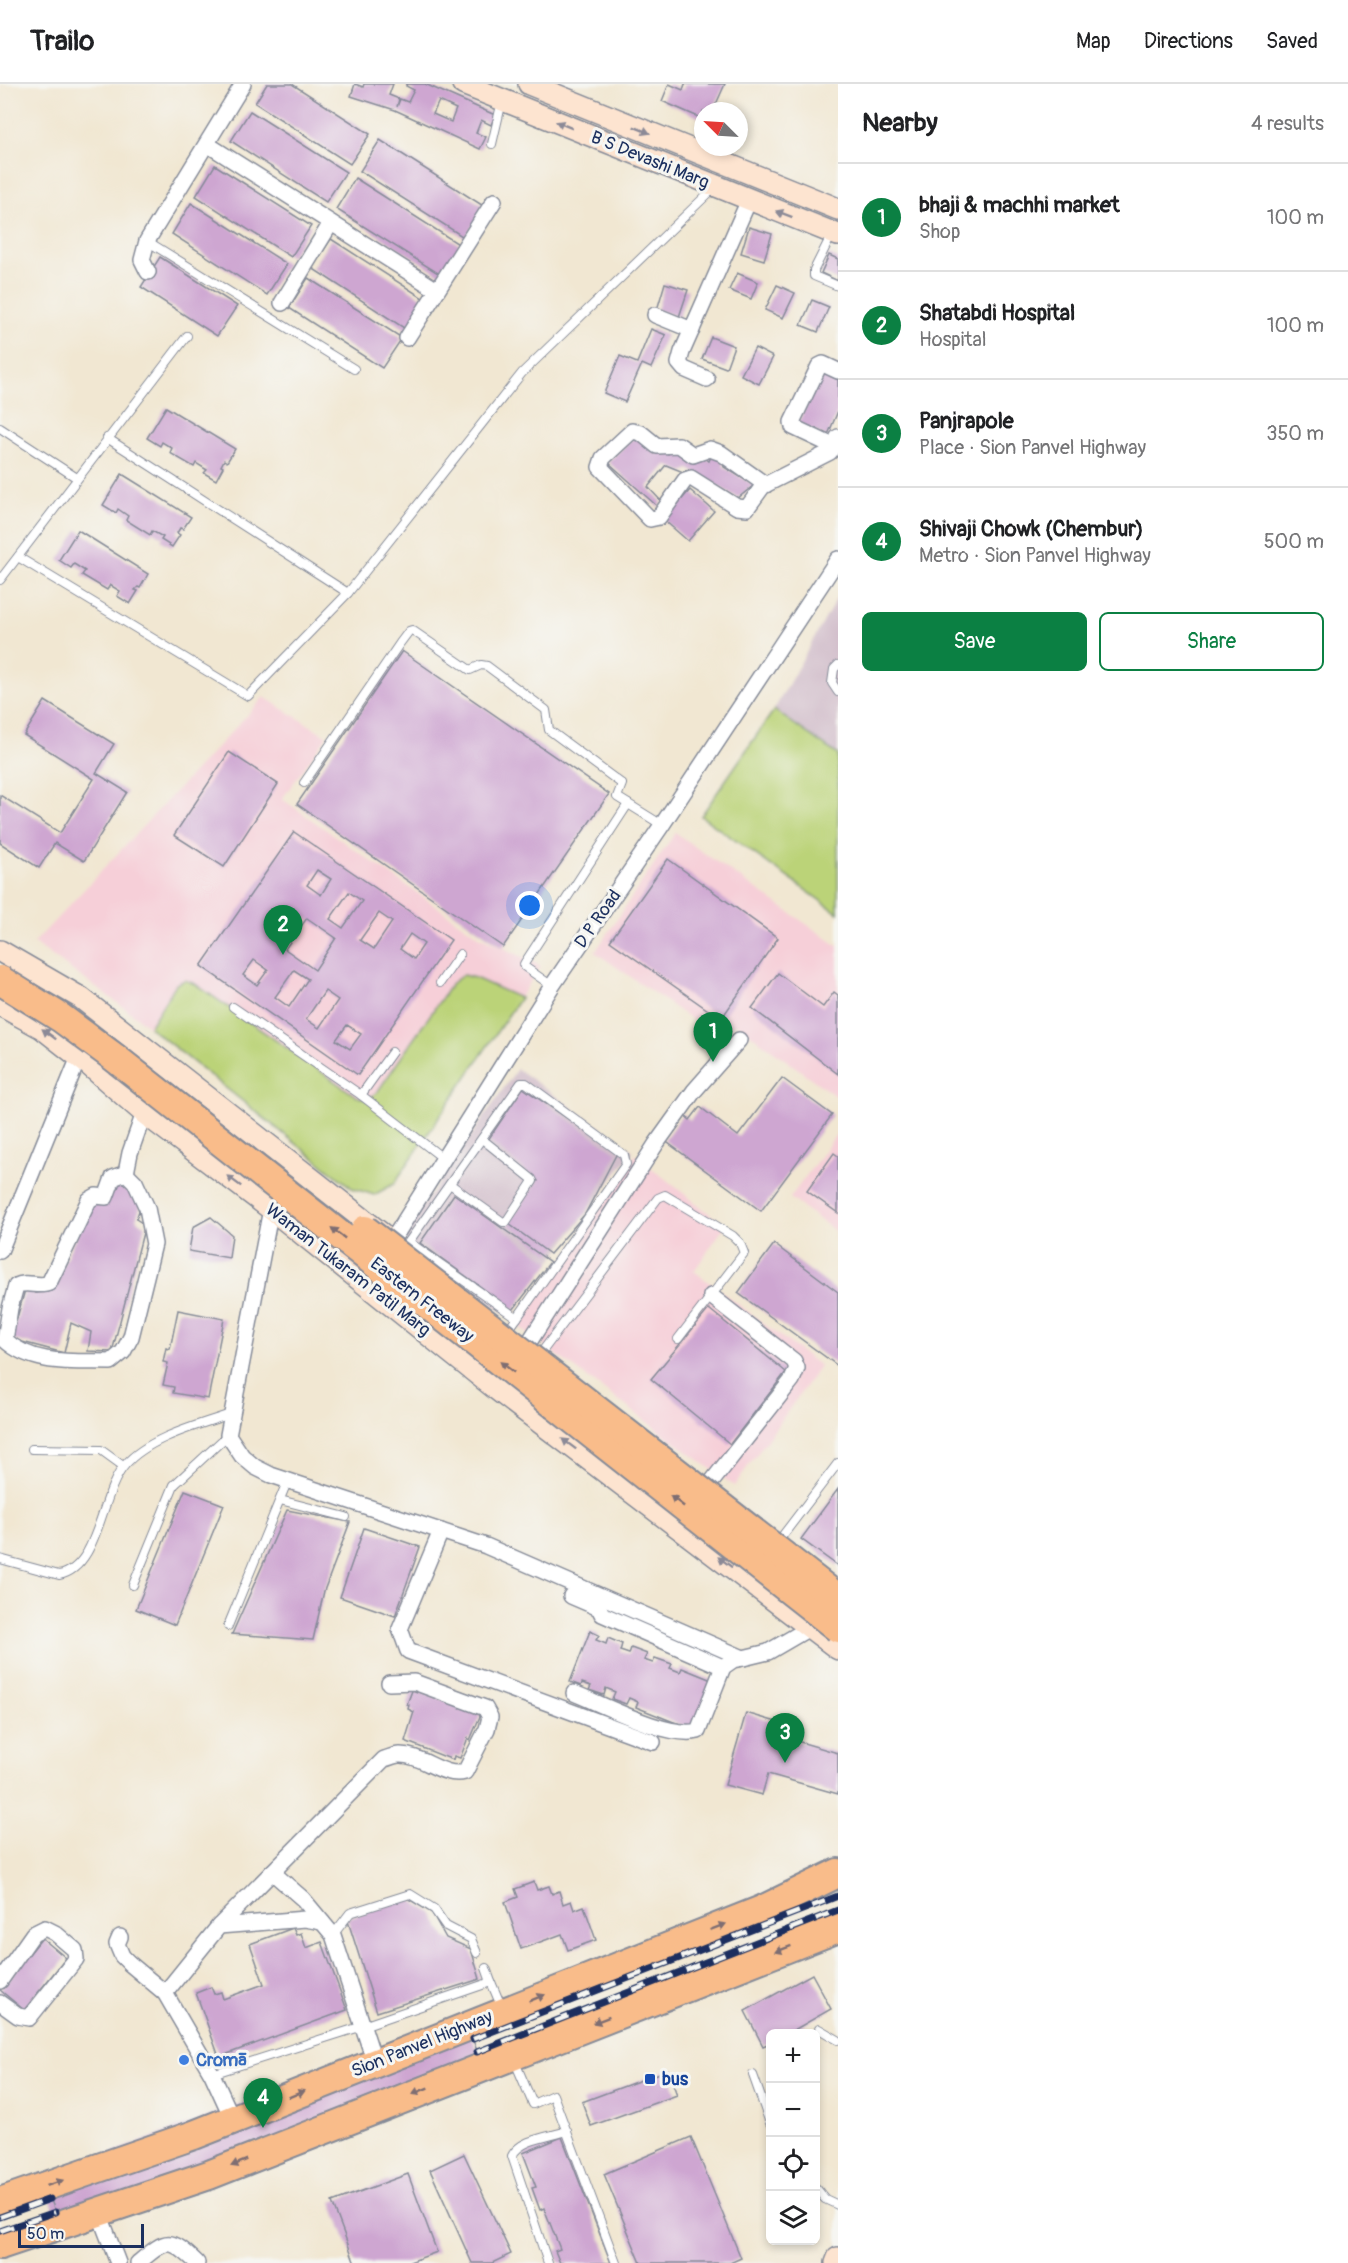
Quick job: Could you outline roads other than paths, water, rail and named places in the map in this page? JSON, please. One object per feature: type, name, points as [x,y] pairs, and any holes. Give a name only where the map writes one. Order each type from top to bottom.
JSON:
[{"type":"highway","name":"Eastern Freeway","points":[[0,959],[73,1005],[115,1036],[838,1598]]},
{"type":"highway","name":"Eastern Freeway","points":[[0,980],[61,1018],[115,1058],[825,1628]]},
{"type":"highway","name":"Sion Panvel Highway","points":[[0,2202],[233,2120],[762,1910],[838,1873]]},
{"type":"highway","points":[[0,2245],[209,2175],[838,1928]]},
{"type":"main road","name":"B S Devashi Marg","points":[[463,84],[835,234]]},
{"type":"main road","name":"B S Devashi Marg","points":[[529,84],[838,209]]},
{"type":"main road","points":[[0,951],[81,998],[402,1245],[512,1325],[539,1358],[838,1592]]},
{"type":"main road","name":"Waman Tukaram Patil Marg","points":[[0,1005],[42,1028],[144,1113],[271,1209],[523,1409],[760,1588],[825,1628],[838,1649]]},
{"type":"main road","points":[[523,1409],[539,1358]]},
{"type":"main road","points":[[760,1588],[784,1548]]},
{"type":"main road","points":[[836,2263],[838,2258]]},
{"type":"street","points":[[148,272],[142,260],[147,241],[243,84]]},
{"type":"street","points":[[207,144],[437,290]]},
{"type":"street","points":[[707,379],[684,369],[679,363],[749,200]]},
{"type":"street","points":[[407,338],[494,201]]},
{"type":"street","points":[[282,303],[331,223]]},
{"type":"street","points":[[655,315],[692,330]]},
{"type":"street","points":[[766,485],[721,453],[710,450],[693,455],[679,444],[657,446],[641,433],[632,431],[603,458],[600,467],[650,519],[659,517],[685,480],[691,478],[737,507],[747,508],[757,493],[766,485],[830,452],[836,441],[793,427],[792,422],[819,366],[823,364],[838,371]]},
{"type":"street","name":"D P Road","points":[[364,1282],[402,1245],[444,1159],[552,986],[663,825],[838,559]]},
{"type":"street","points":[[539,1358],[656,1144],[694,1090],[739,1040]]},
{"type":"street","points":[[0,1251],[79,1057]]},
{"type":"street","points":[[126,1173],[130,1153],[144,1113]]},
{"type":"street","points":[[126,1173],[135,1182],[147,1208],[153,1245],[131,1337],[123,1352],[111,1362],[81,1362],[50,1361],[15,1349],[5,1340],[16,1286],[22,1282],[45,1285],[49,1283],[89,1200],[96,1196],[105,1197],[113,1178],[126,1173]]},
{"type":"street","points":[[271,1209],[228,1434],[242,1456],[255,1467],[287,1482],[486,1546],[743,1659]]},
{"type":"street","points":[[706,1490],[792,1380],[797,1368],[794,1361],[711,1296]]},
{"type":"street","points":[[441,1531],[400,1629],[408,1651],[653,1742]]},
{"type":"street","points":[[571,1596],[599,1608],[602,1614],[723,1667]]},
{"type":"street","points":[[574,1693],[670,1731],[691,1733],[698,1731],[723,1667],[734,1660],[768,1652],[825,1628]]},
{"type":"street","points":[[165,1993],[219,1926],[384,1759],[398,1755],[411,1757],[456,1774],[465,1772],[487,1729],[490,1717],[485,1708],[414,1682],[388,1683]]},
{"type":"street","points":[[272,1872],[303,1899],[333,1935],[375,2063]]},
{"type":"street","points":[[219,1926],[305,1919],[322,1922]]},
{"type":"street","points":[[0,1981],[33,1934],[45,1928],[55,1933],[75,1950],[76,1959],[29,2018],[18,2016],[0,2003]]},
{"type":"street","points":[[120,1937],[117,1944],[122,1956],[165,1993],[212,2074],[233,2120]]},
{"type":"street","points":[[99,2213],[118,2263]]},
{"type":"street","points":[[138,2263],[158,2246],[167,2243],[173,2243],[181,2248],[197,2263]]},
{"type":"lane","points":[[492,144],[503,100]]},
{"type":"lane","points":[[18,556],[248,696],[348,593],[522,373],[715,187]]},
{"type":"lane","points":[[835,234],[814,270],[814,276],[838,286]]},
{"type":"lane","points":[[147,241],[354,369]]},
{"type":"lane","points":[[0,580],[187,336]]},
{"type":"lane","points":[[0,428],[77,478]]},
{"type":"lane","points":[[107,438],[348,593]]},
{"type":"lane","points":[[304,783],[400,643],[412,630],[470,670],[481,665],[487,666],[546,710],[549,730],[618,779],[622,784],[617,798],[663,825]]},
{"type":"lane","points":[[838,665],[834,669],[832,683],[838,692]]},
{"type":"lane","points":[[552,986],[525,967],[525,963],[628,804]]},
{"type":"lane","points":[[440,983],[460,954]]},
{"type":"lane","points":[[233,1007],[361,1095],[444,1159]]},
{"type":"lane","points":[[361,1095],[392,1052]]},
{"type":"lane","points":[[402,1245],[450,1184],[520,1083],[526,1083],[624,1155],[626,1164],[512,1325]]},
{"type":"lane","points":[[450,1184],[506,1222],[533,1181],[482,1139]]},
{"type":"lane","points":[[539,1358],[658,1198],[665,1195],[733,1236],[740,1243],[744,1253],[678,1339]]},
{"type":"lane","points":[[0,1559],[59,1575],[68,1574],[76,1568],[88,1552],[123,1466],[144,1449],[178,1432],[231,1414]]},
{"type":"lane","points":[[133,1585],[174,1485],[228,1434]]},
{"type":"lane","points":[[32,1449],[101,1450],[123,1466]]},
{"type":"lane","points":[[784,1548],[838,1463]]},
{"type":"lane","points":[[228,1626],[287,1482]]},
{"type":"lane","points":[[280,1500],[346,1517]]},
{"type":"lane","points":[[333,1935],[350,1913],[410,1894],[434,1909],[446,1926],[471,1939],[477,1953]]},
{"type":"lane","points":[[486,1968],[503,2012]]},
{"type":"lane","points":[[212,2074],[491,1982]]},
{"type":"lane","points":[[820,2030],[838,2040]]},
{"type":"lane","points":[[513,2055],[532,2104],[553,2095],[616,2263]]},
{"type":"lane","points":[[753,2075],[766,2110]]},
{"type":"lane","points":[[548,2263],[512,2156],[515,2149],[525,2144],[567,2131]]},
{"type":"lane","points":[[818,2191],[825,2199],[838,2205]]},
{"type":"railway","points":[[473,2039],[838,1896]]},
{"type":"railway","points":[[477,2052],[838,1910]]},
{"type":"railway","points":[[0,2217],[50,2199]]},
{"type":"railway","points":[[0,2231],[55,2212]]},
{"type":"place","name":"Shatabdi Hospital","points":[[283,955]]},
{"type":"place","name":"bhaji & machhi market","points":[[713,1062]]},
{"type":"place","name":"Panjrapole","points":[[785,1763]]},
{"type":"place","name":"Cromā","points":[[184,2060]]},
{"type":"place","name":"bus","points":[[650,2079]]},
{"type":"place","name":"Shivaji Chowk (Chembur)","points":[[263,2128]]}]
